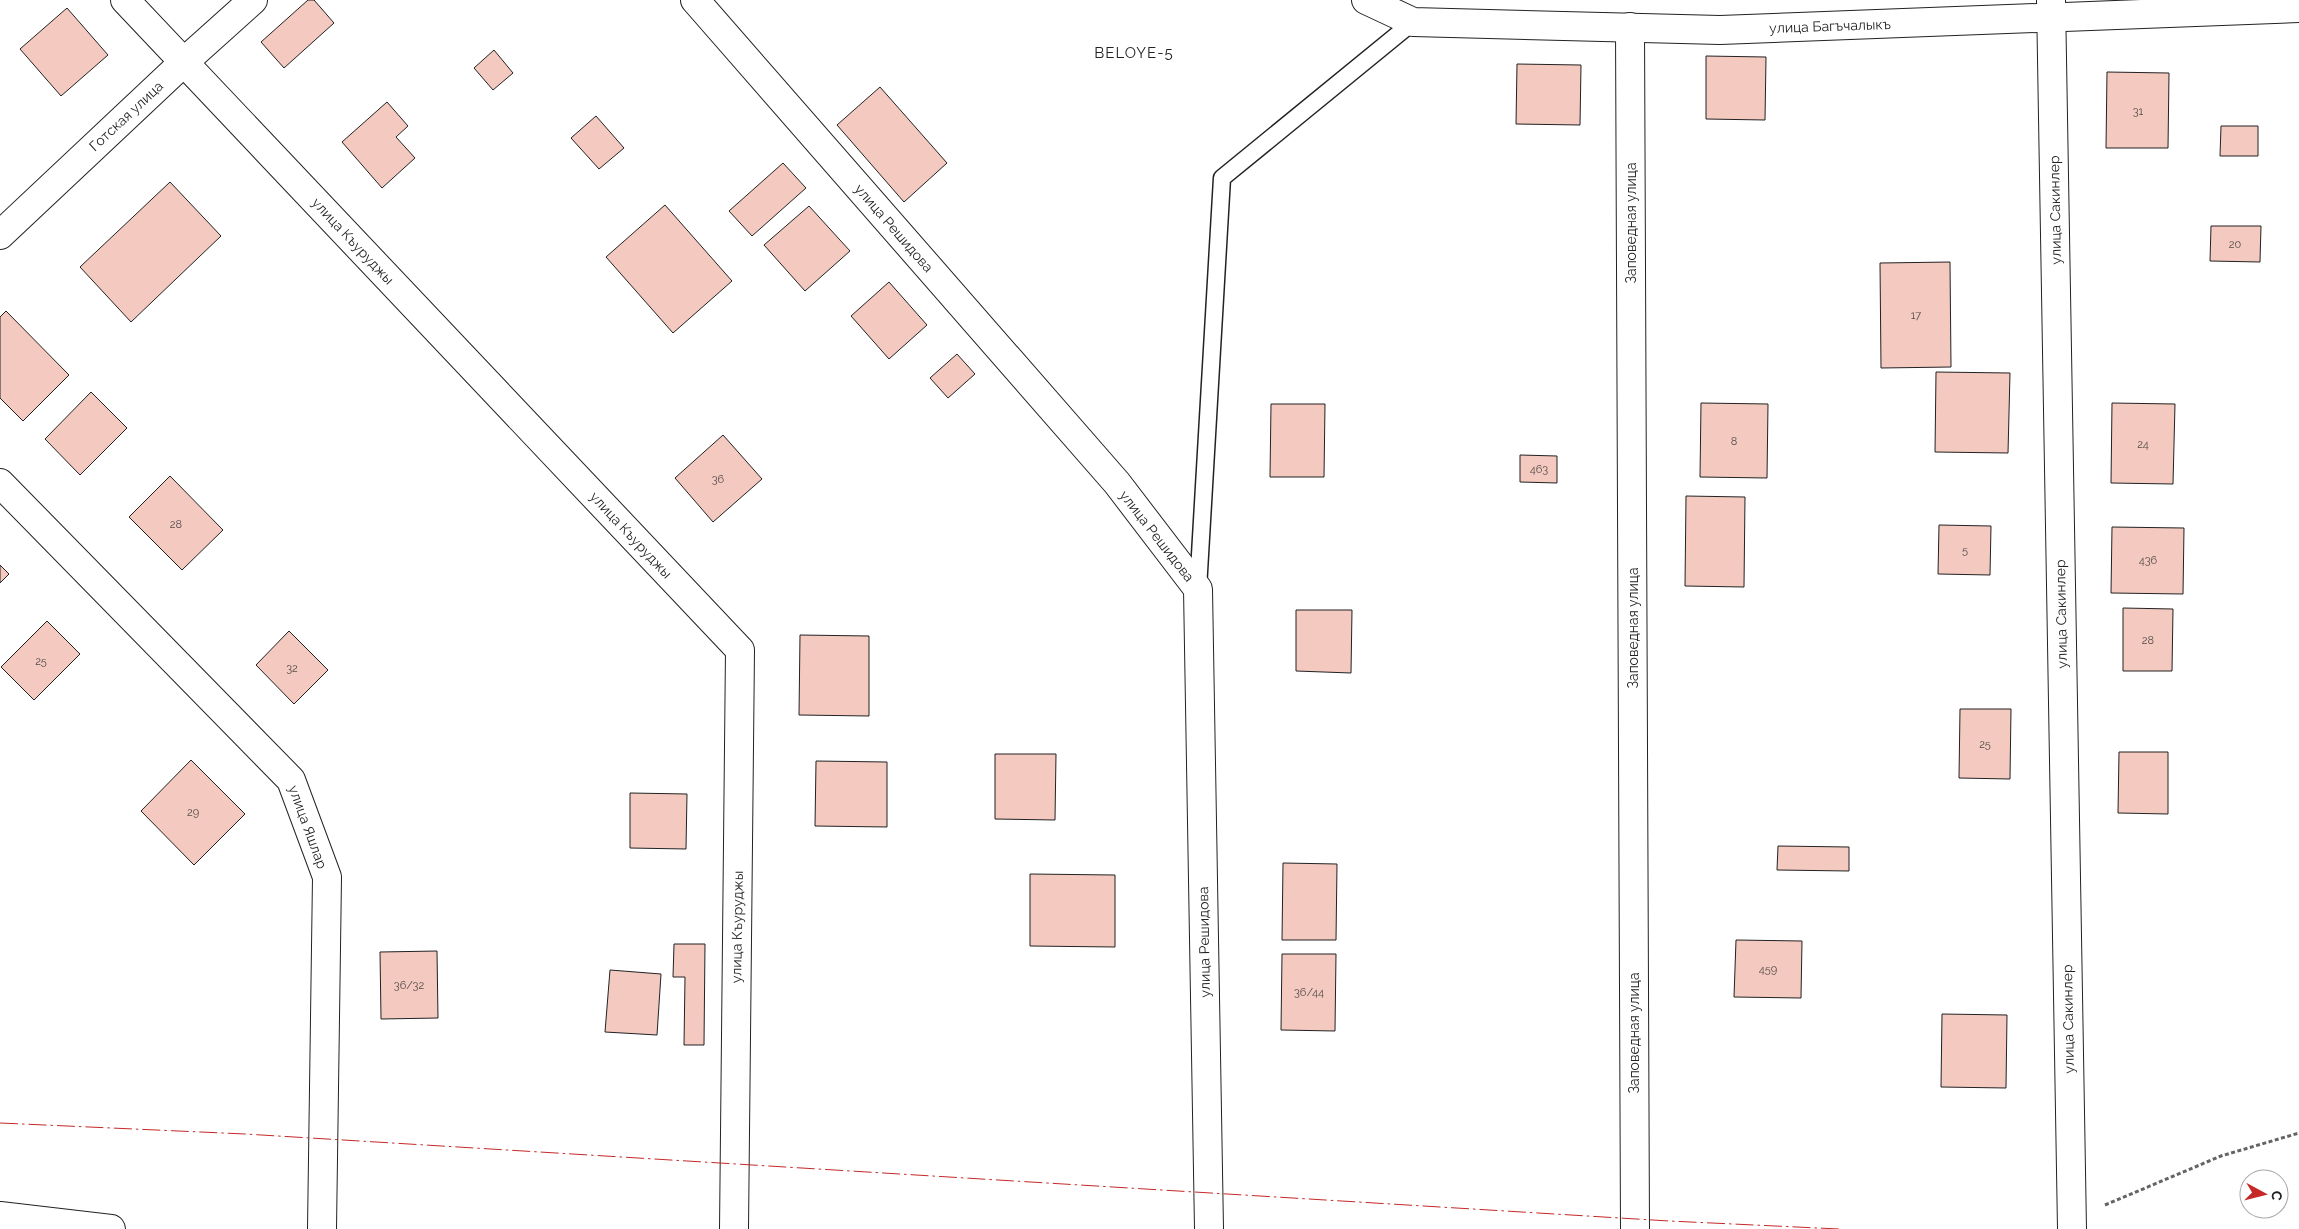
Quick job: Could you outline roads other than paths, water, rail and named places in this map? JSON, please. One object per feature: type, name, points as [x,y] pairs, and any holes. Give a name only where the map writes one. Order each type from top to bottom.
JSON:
[{"type":"street","name":"улица Къуруджы","points":[[125,0],[740,650],[734,1229]]},
{"type":"street","name":"Готская улица","points":[[0,235],[184,62],[253,0]]},
{"type":"street","name":"улица Решидова","points":[[695,0],[1117,483],[1198,589],[1209,1229]]},
{"type":"street","name":"улица Багъчалыкъ","points":[[1366,0],[1412,22],[1720,30],[2051,9],[2299,8]]},
{"type":"street","name":"улица Сакинлер","points":[[2051,9],[2072,1224]]},
{"type":"street","name":"Заповедная улица","points":[[1630,27],[1635,1229]]},
{"type":"street","name":"улица Яшлар","points":[[0,483],[291,780],[327,877],[322,1229]]},
{"type":"street","points":[[0,1216],[111,1229]]},
{"type":"lane","points":[[1198,589],[1222,178],[1412,22]]},
{"type":"district","name":"BELOYE-5","points":[[1134,53]]}]
